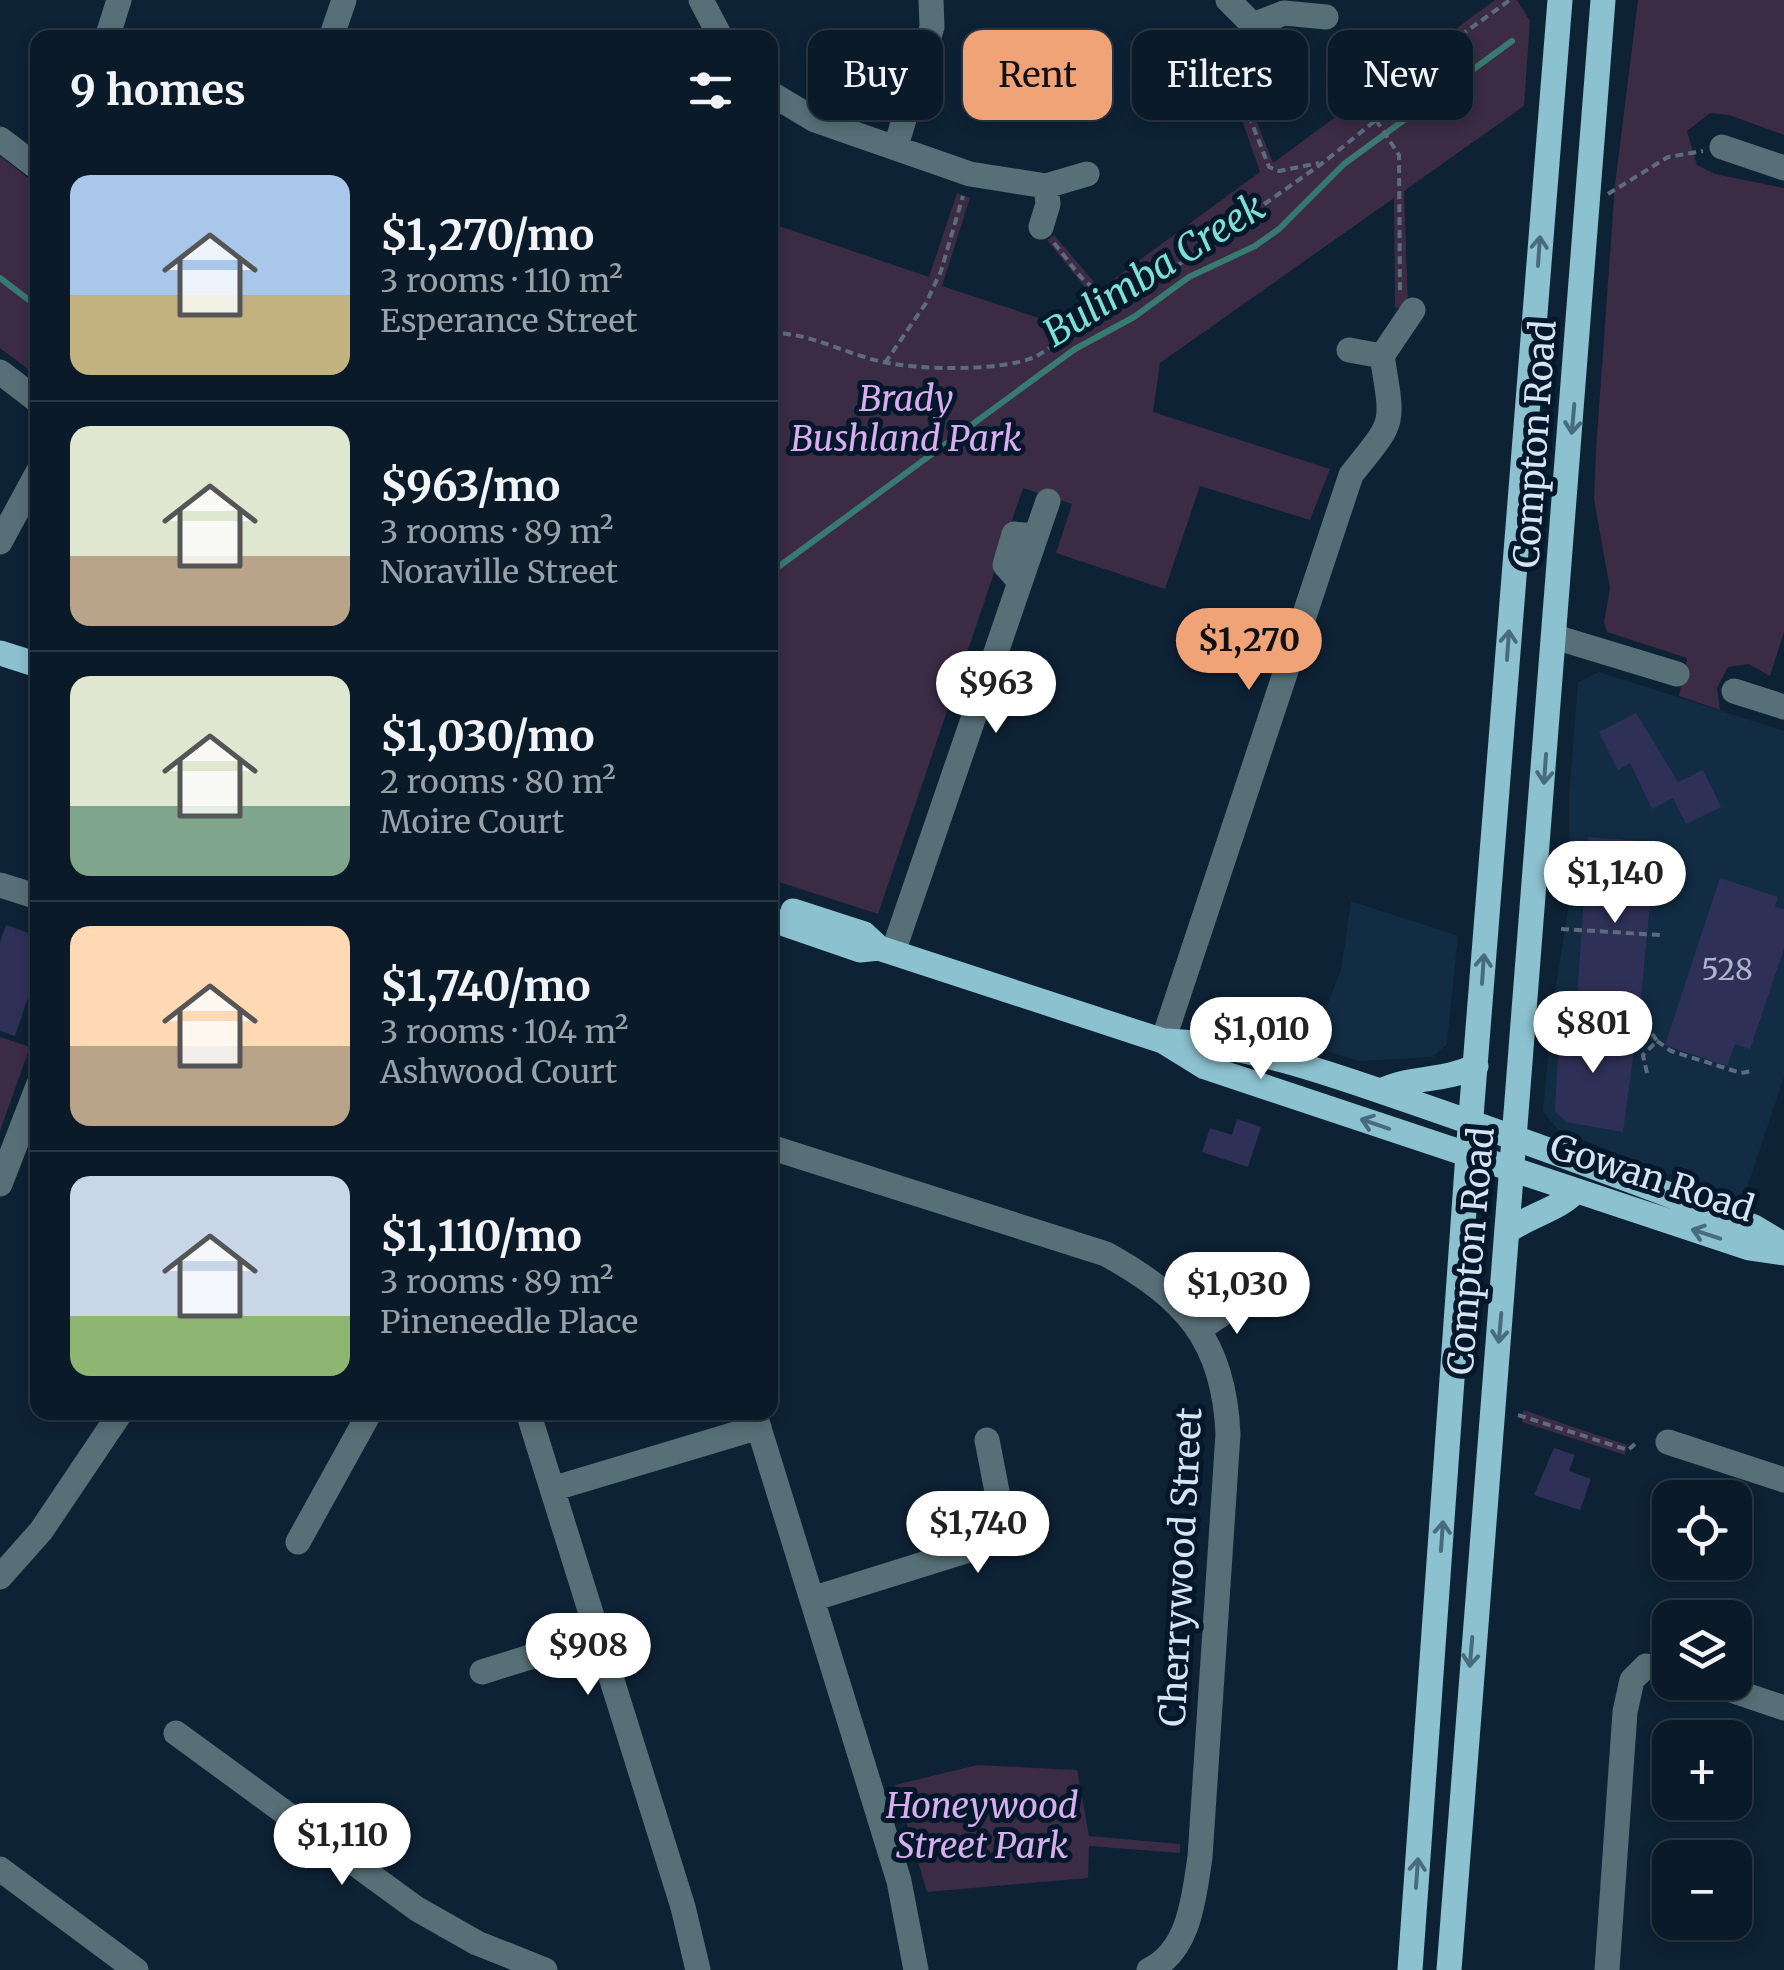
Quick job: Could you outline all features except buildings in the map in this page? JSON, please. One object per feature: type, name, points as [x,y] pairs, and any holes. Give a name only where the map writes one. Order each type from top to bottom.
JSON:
[{"type":"main road","name":"Compton Road","points":[[1448,1970],[1603,0]]},
{"type":"main road","name":"Compton Road","points":[[1410,1970],[1554,5]]},
{"type":"main road","points":[[0,653],[30,662]]},
{"type":"main road","points":[[778,907],[864,934],[886,950]]},
{"type":"main road","name":"Gowan Road","points":[[778,921],[860,950],[886,950],[1163,1041],[1205,1066],[1749,1248],[1784,1253]]},
{"type":"main road","name":"Gowan Road","points":[[1163,1041],[1211,1043],[1277,1058],[1381,1091],[1516,1137],[1754,1227],[1784,1245]]},
{"type":"main road","points":[[1381,1091],[1400,1082],[1445,1079],[1476,1066]]},
{"type":"main road","points":[[1508,1231],[1532,1214],[1564,1204],[1576,1191]]},
{"type":"street","points":[[109,30],[118,0]]},
{"type":"street","points":[[334,30],[344,0]]},
{"type":"street","points":[[701,0],[717,30]]},
{"type":"street","points":[[896,146],[932,27],[931,0]]},
{"type":"street","points":[[1228,0],[1252,25]]},
{"type":"street","points":[[1252,25],[1284,13],[1326,16]]},
{"type":"street","points":[[1251,30],[1252,25]]},
{"type":"street","points":[[778,98],[815,120],[970,174],[1046,186],[1087,174]]},
{"type":"street","points":[[0,139],[30,158]]},
{"type":"street","points":[[1722,147],[1784,168]]},
{"type":"street","points":[[1041,226],[1048,204],[1046,186]]},
{"type":"street","points":[[1163,1041],[1350,475],[1385,436],[1391,412],[1382,356],[1413,310]]},
{"type":"street","points":[[1349,350],[1382,356]]},
{"type":"street","points":[[0,372],[30,396]]},
{"type":"street","points":[[0,542],[30,487]]},
{"type":"street","points":[[886,950],[1048,501]]},
{"type":"street","points":[[1555,637],[1678,674]]},
{"type":"street","points":[[1734,691],[1784,707]]},
{"type":"street","points":[[0,885],[30,895]]},
{"type":"street","points":[[0,1184],[30,1127]]},
{"type":"street","name":"Cherrywood Street","points":[[778,1150],[1106,1254],[1146,1276],[1200,1329],[1226,1395],[1228,1434],[1200,1857],[1191,1915],[1179,1940],[1156,1969]]},
{"type":"street","points":[[1200,1329],[1244,1300]]},
{"type":"street","points":[[0,1578],[40,1530],[116,1420]]},
{"type":"street","points":[[298,1542],[366,1420]]},
{"type":"street","points":[[530,1420],[698,1970]]},
{"type":"street","points":[[552,1490],[756,1420],[899,1880],[916,1970]]},
{"type":"street","points":[[812,1599],[976,1548],[988,1540],[1000,1522],[1000,1512],[987,1440]]},
{"type":"street","points":[[1668,1442],[1784,1480]]},
{"type":"street","points":[[482,1672],[597,1636]]},
{"type":"street","points":[[1607,1970],[1625,1712],[1632,1680],[1646,1666],[1652,1667]]},
{"type":"street","points":[[1752,1697],[1784,1708]]},
{"type":"street","points":[[176,1733],[417,1909],[477,1943],[545,1970]]},
{"type":"street","points":[[0,1869],[132,1969]]},
{"type":"path","points":[[1468,30],[1510,0]]},
{"type":"path","points":[[1250,120],[1269,167],[1279,171],[1324,162]]},
{"type":"path","points":[[778,333],[790,332],[886,362],[1015,366],[1146,286],[1324,162],[1376,120],[1399,155],[1399,332]]},
{"type":"path","points":[[1586,209],[1668,157],[1722,147]]},
{"type":"path","points":[[886,362],[926,303],[941,270],[970,174]]},
{"type":"path","points":[[1041,226],[1093,290],[1104,293],[1146,286]]},
{"type":"path","points":[[1562,930],[1661,935]]},
{"type":"path","points":[[1651,1032],[1657,1040],[1689,1056],[1742,1073],[1752,1071]]},
{"type":"path","points":[[1648,1074],[1644,1054],[1657,1040]]},
{"type":"path","points":[[1518,1415],[1628,1450],[1635,1444]]},
{"type":"shaded area","points":[[1599,672],[1784,731],[1784,1077],[1742,1203],[1558,1130],[1543,1111],[1552,1010],[1570,898],[1569,795],[1578,682]]},
{"type":"shaded area","points":[[1351,901],[1458,936],[1447,1044],[1433,1057],[1359,1061],[1311,1046],[1341,970]]},
{"type":"green space","name":"Brady Bushland Park","points":[[1495,0],[1517,0],[1530,21],[1524,106],[1404,191],[1408,307],[1395,308],[1394,198],[1160,363],[1153,412],[1330,469],[1310,520],[1200,486],[1165,589],[1056,553],[1072,504],[1023,488],[878,914],[778,882],[778,226],[929,277],[957,193],[970,198],[942,286],[1054,323],[1091,295],[1047,240],[1054,235],[1100,289],[1260,172],[1242,120],[1256,120],[1273,163],[1332,120],[1473,120],[1473,30],[1454,30]]},
{"type":"green space","points":[[1638,0],[1784,0],[1784,135],[1729,115],[1710,113],[1687,131],[1697,165],[1715,174],[1784,188],[1784,632],[1770,676],[1749,664],[1728,667],[1717,688],[1720,710],[1679,696],[1687,658],[1607,632],[1604,622],[1610,589],[1594,499],[1596,450],[1615,185]]},
{"type":"green space","points":[[0,156],[30,180],[30,371],[0,348]]},
{"type":"green space","points":[[0,1037],[30,1047],[0,1131]]},
{"type":"green space","points":[[1523,1410],[1627,1445],[1625,1455],[1522,1422]]},
{"type":"green space","name":"Honeywood Street Park","points":[[977,1765],[1077,1770],[1089,1836],[1180,1844],[1180,1853],[1089,1846],[1088,1878],[927,1892],[895,1785]]},
{"type":"waterway","name":"Bulimba Creek","points":[[778,567],[1075,349],[1134,317],[1189,277],[1255,246],[1279,229],[1344,164],[1512,41]]},
{"type":"waterway","name":"Bulimba Creek","points":[[0,278],[30,301]]}]
